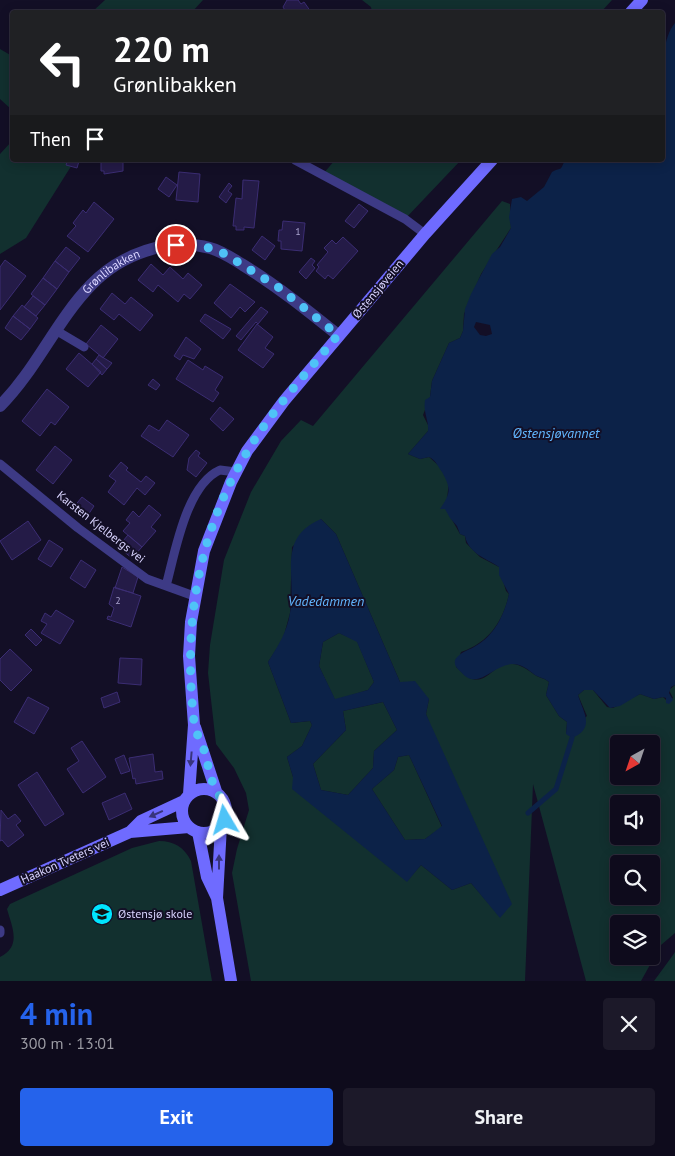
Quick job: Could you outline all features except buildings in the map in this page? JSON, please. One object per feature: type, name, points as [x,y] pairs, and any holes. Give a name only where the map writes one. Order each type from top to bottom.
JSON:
[{"type":"main road","points":[[633,10],[642,0]]},
{"type":"main road","name":"Østensjøveien","points":[[217,898],[207,877],[193,829],[183,817],[187,798],[194,725],[188,656],[194,596],[204,551],[215,520],[236,472],[264,427],[338,335],[490,162]]},
{"type":"main road","name":"Østensjøveien","points":[[194,725],[216,792],[225,801],[227,808],[225,820],[221,826],[217,898],[230,981]]},
{"type":"main road","points":[[187,798],[205,788],[216,792]]},
{"type":"main road","name":"Haakon Tveters vei","points":[[130,832],[141,820],[187,798]]},
{"type":"main road","points":[[193,829],[213,832],[221,826]]},
{"type":"main road","name":"Haakon Tveters vei","points":[[0,890],[130,832],[193,829]]},
{"type":"street","name":"Grønlibakken","points":[[0,406],[19,387],[91,285],[122,260],[148,250],[176,245],[194,245],[211,248],[225,254],[278,287],[338,335]]},
{"type":"lane","points":[[299,162],[405,219],[425,234]]},
{"type":"lane","points":[[57,331],[84,347]]},
{"type":"lane","name":"Karsten Kjelbergs vei","points":[[0,464],[78,528],[147,579],[194,596]]},
{"type":"lane","points":[[166,586],[180,531],[202,485],[220,470],[236,472]]},
{"type":"green space","points":[[105,0],[203,0],[194,10],[94,10]]},
{"type":"green space","points":[[362,0],[612,0],[603,10],[372,10],[371,7]]},
{"type":"green space","points":[[0,49],[10,55],[10,108],[0,99]]},
{"type":"green space","points":[[10,143],[10,162],[74,162],[26,238],[0,254],[0,154]]},
{"type":"green space","points":[[333,162],[459,162],[405,219],[323,174]]},
{"type":"green space","points":[[502,201],[510,204],[511,228],[481,274],[464,314],[463,331],[460,338],[449,343],[432,381],[430,397],[423,415],[429,427],[428,431],[408,454],[420,459],[429,457],[439,466],[449,481],[446,509],[460,534],[465,536],[466,543],[480,557],[499,567],[506,591],[509,594],[503,614],[493,630],[479,643],[461,652],[456,667],[463,674],[472,679],[479,679],[486,677],[504,665],[512,664],[522,667],[546,680],[549,682],[546,695],[559,716],[567,722],[566,734],[587,716],[578,695],[584,690],[593,690],[607,707],[613,708],[640,694],[654,699],[663,697],[667,701],[673,698],[669,690],[675,685],[675,933],[660,947],[660,915],[610,915],[610,965],[650,965],[641,981],[586,981],[533,784],[525,981],[251,981],[232,873],[249,810],[246,793],[234,768],[216,744],[208,673],[210,645],[224,560],[251,492],[281,441],[301,420],[313,426]],"holes":[[[321,519],[336,534],[400,682],[429,699],[426,714],[500,917],[471,883],[452,890],[421,865],[407,881],[293,777],[287,757],[302,746],[312,725],[310,721],[291,723],[268,662],[283,639],[290,613],[292,547]]]},
{"type":"green space","points":[[339,633],[357,641],[374,682],[368,690],[335,700],[319,666],[323,642]]},
{"type":"green space","points":[[383,702],[397,730],[374,751],[373,768],[348,795],[321,790],[313,764],[346,730],[343,711]]},
{"type":"green space","points":[[409,755],[442,827],[425,839],[405,840],[372,789],[394,770],[398,757]]},
{"type":"green space","name":"Østensjø skole","points":[[159,841],[169,842],[178,846],[191,861],[212,981],[0,981],[0,957],[7,953],[11,947],[14,936],[7,909],[10,904],[132,848]]},
{"type":"green space","points":[[675,952],[675,981],[654,981],[673,955]]},
{"type":"water","name":"Østensjøvannet","points":[[675,23],[675,685],[671,687],[669,693],[673,700],[669,704],[666,703],[666,698],[654,699],[640,694],[620,706],[610,708],[593,690],[584,690],[578,695],[585,713],[586,724],[579,734],[572,738],[566,734],[567,722],[559,716],[546,695],[549,682],[546,680],[516,664],[505,665],[479,679],[467,677],[456,667],[455,660],[459,655],[474,647],[493,631],[501,618],[509,594],[499,575],[499,567],[474,551],[465,536],[460,534],[457,526],[445,509],[440,509],[448,494],[448,487],[437,464],[429,457],[420,459],[408,454],[428,431],[425,400],[430,397],[432,381],[449,343],[460,338],[463,331],[465,309],[471,294],[492,254],[500,247],[511,228],[509,217],[512,199],[521,197],[527,201],[544,187],[552,172],[561,168],[564,162],[665,162],[665,49],[669,34]],"holes":[[[476,322],[490,325],[492,334],[480,335],[474,327]]]},
{"type":"water","name":"Vadedammen","points":[[321,519],[336,534],[400,682],[415,681],[429,699],[426,714],[512,904],[500,918],[471,883],[452,890],[421,865],[407,882],[292,789],[293,777],[287,757],[302,746],[312,725],[310,721],[291,723],[268,662],[282,639],[289,620],[293,547],[298,536],[307,527]],"holes":[[[339,633],[357,642],[374,682],[368,690],[335,699],[319,666],[323,642]],[[383,702],[397,730],[374,751],[373,768],[348,795],[321,790],[313,764],[346,730],[343,711]],[[409,755],[442,826],[425,839],[405,840],[372,789],[394,770],[398,757]]]},
{"type":"waterway","points":[[528,813],[556,789],[572,738]]},
{"type":"place","name":"Østensjø skole","points":[[102,914]]},
{"type":"route","points":[[176,245],[194,245],[211,248],[225,254],[278,287],[338,335],[284,401],[247,451],[230,482],[217,512],[204,551],[190,622],[189,672],[194,725],[216,792],[225,801],[227,814],[225,820]]}]
